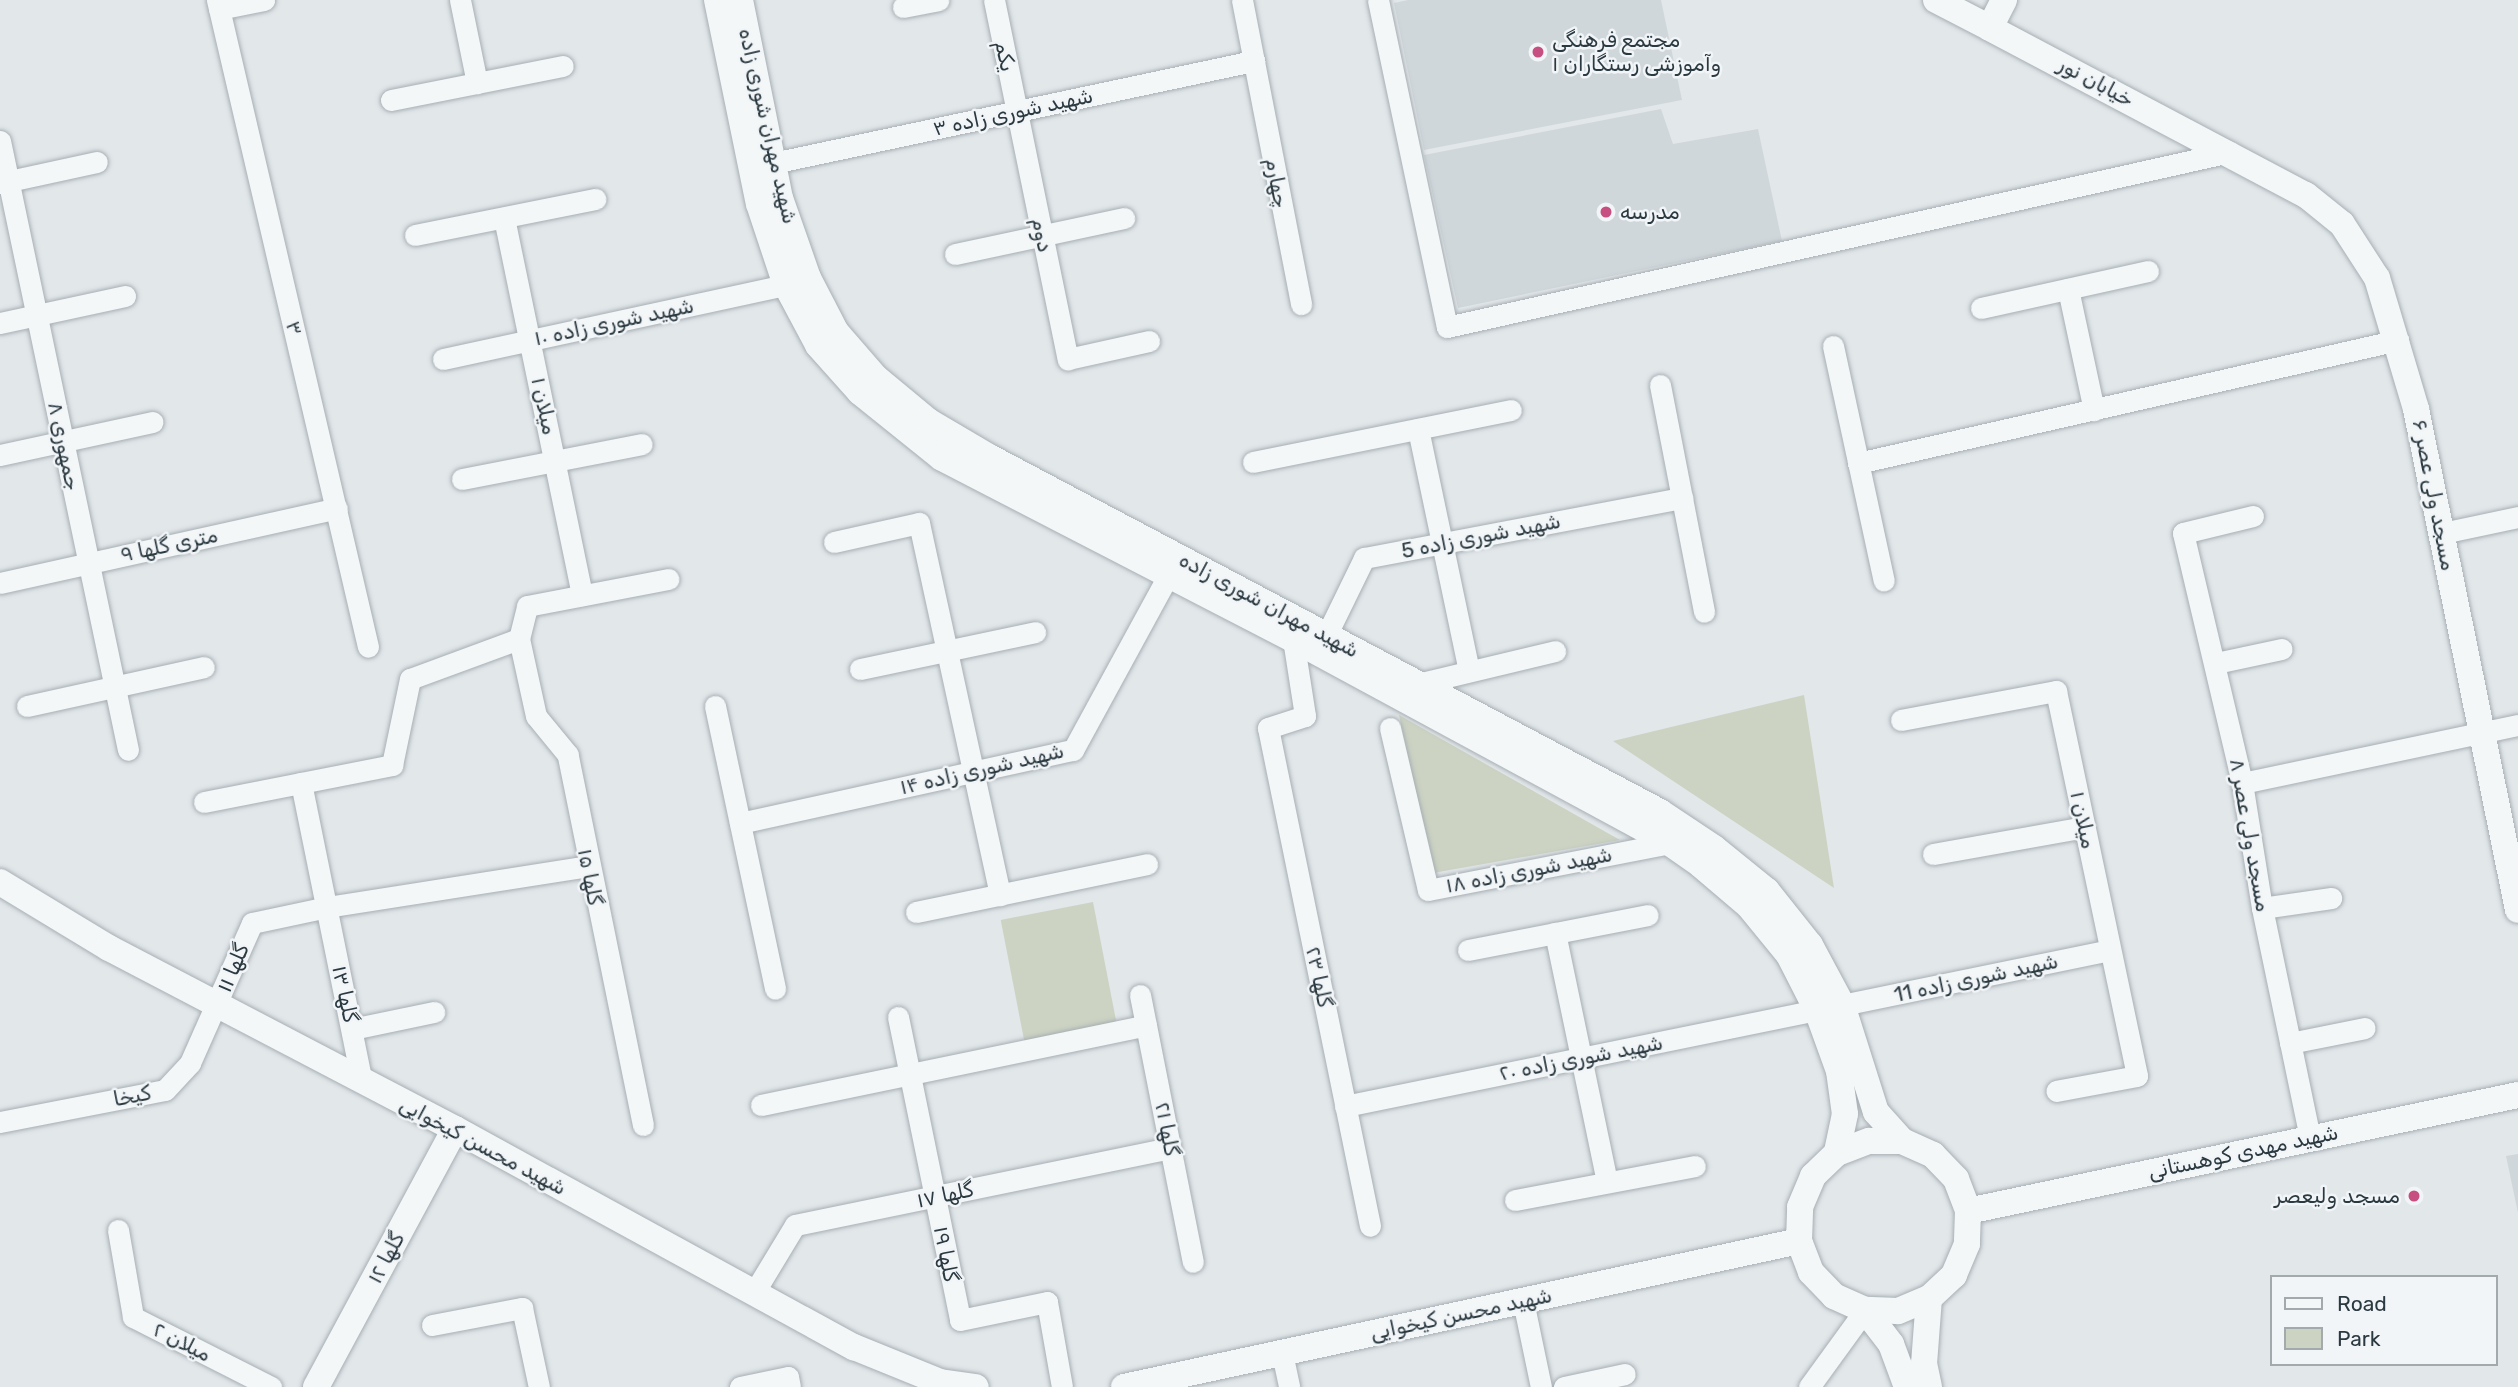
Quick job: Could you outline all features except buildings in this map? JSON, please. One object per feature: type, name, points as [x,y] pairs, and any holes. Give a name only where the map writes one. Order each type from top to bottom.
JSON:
[{"type":"street","points":[[218,5],[264,0]]},
{"type":"street","points":[[460,0],[477,83]]},
{"type":"street","name":"شهید مهران شوری زاده","points":[[717,0],[762,166],[786,285],[818,345],[860,392],[942,458],[1293,639],[1670,843],[1749,906],[1830,1008],[1845,1114],[1838,1153]]},
{"type":"street","name":"شهید مهران شوری زاده","points":[[740,0],[762,166],[808,278],[836,332],[875,377],[928,421],[989,457],[1660,812],[1714,848],[1766,891],[1810,945],[1830,1008],[1875,1112],[1902,1141]]},
{"type":"street","points":[[903,8],[939,0]]},
{"type":"street","name":"یکم","points":[[994,0],[1017,111]]},
{"type":"street","name":"چهارم","points":[[1242,0],[1301,304]]},
{"type":"street","points":[[1378,0],[1447,327],[2230,152]]},
{"type":"street","name":"خیابان نور","points":[[1936,0],[2230,152]]},
{"type":"street","points":[[1990,28],[2004,0]]},
{"type":"street","name":"۳","points":[[218,5],[368,647]]},
{"type":"street","name":"شهید شوری زاده ۳","points":[[762,166],[1254,61]]},
{"type":"street","points":[[391,100],[564,66]]},
{"type":"street","name":"دوم","points":[[1017,111],[1068,359],[1149,341]]},
{"type":"street","name":"جمهوری ۸","points":[[0,141],[4,182],[36,315],[128,750]]},
{"type":"street","name":"مسجد ولی عصر ۶","points":[[2230,152],[2306,195],[2342,225],[2377,278],[2398,340],[2442,533],[2479,732],[2518,910]]},
{"type":"street","points":[[4,182],[97,162]]},
{"type":"street","points":[[415,235],[595,200]]},
{"type":"street","name":"میلان ۱","points":[[504,218],[582,595]]},
{"type":"street","points":[[955,254],[1124,218]]},
{"type":"street","points":[[1981,308],[2148,271]]},
{"type":"street","name":"شهید شوری زاده ۱۰","points":[[443,359],[786,285]]},
{"type":"street","points":[[2068,289],[2094,410]]},
{"type":"street","points":[[0,323],[125,296]]},
{"type":"street","points":[[1858,463],[2398,340]]},
{"type":"street","points":[[1832,346],[1884,581]]},
{"type":"street","points":[[1660,385],[1704,612]]},
{"type":"street","points":[[1253,462],[1511,410]]},
{"type":"street","points":[[0,455],[152,422]]},
{"type":"street","points":[[1418,429],[1469,671]]},
{"type":"street","points":[[462,479],[642,444]]},
{"type":"street","name":"شهید شوری زاده 5","points":[[1326,636],[1364,558],[1682,498]]},
{"type":"street","name":"۹ متری گلها","points":[[0,583],[337,508]]},
{"type":"street","name":"مسجد ولی عصر ۸","points":[[2253,516],[2183,533],[2217,663],[2242,783],[2262,908],[2310,1138]]},
{"type":"street","points":[[2442,533],[2518,517]]},
{"type":"street","points":[[834,542],[919,523],[1000,895]]},
{"type":"street","name":"شهید شوری زاده ۱۴","points":[[740,823],[1073,750],[1168,576]]},
{"type":"street","points":[[204,802],[392,765],[410,679],[519,639],[527,606],[668,579]]},
{"type":"street","points":[[860,669],[1035,632]]},
{"type":"street","name":"گلها ۱۵","points":[[519,639],[536,716],[568,755],[588,866],[643,1125]]},
{"type":"street","name":"گلها ۲۳","points":[[1293,639],[1305,716],[1268,728],[1370,1226]]},
{"type":"street","points":[[2217,663],[2282,649]]},
{"type":"street","points":[[1417,684],[1555,652]]},
{"type":"street","points":[[27,706],[204,667]]},
{"type":"street","name":"میلان ۱","points":[[1901,720],[2056,691],[2137,1076],[2056,1091]]},
{"type":"street","points":[[715,706],[775,989]]},
{"type":"street","points":[[2242,783],[2518,724]]},
{"type":"street","name":"شهید شوری زاده ۱۸","points":[[1390,728],[1428,890],[1670,843]]},
{"type":"street","name":"گلها ۱۳","points":[[301,783],[362,1082]]},
{"type":"street","points":[[1933,854],[2084,827]]},
{"type":"street","points":[[916,912],[1147,864]]},
{"type":"street","points":[[327,907],[588,866]]},
{"type":"street","name":"شهید محسن کیخوایی","points":[[0,882],[217,1005],[455,1129],[854,1347],[940,1382],[976,1387]]},
{"type":"street","points":[[2262,908],[2331,898]]},
{"type":"street","name":"گلها ۱۱","points":[[217,1005],[252,923],[327,907]]},
{"type":"street","points":[[1468,950],[1647,915]]},
{"type":"street","points":[[1555,933],[1607,1182]]},
{"type":"street","name":"شهید شوری زاده 11","points":[[1830,1008],[2109,950]]},
{"type":"street","name":"گلها ۲۱","points":[[1140,995],[1193,1262]]},
{"type":"street","name":"کیخا","points":[[0,1122],[165,1090],[190,1063],[217,1005]]},
{"type":"street","name":"شهید شوری زاده ۲۰","points":[[1345,1106],[1830,1008]]},
{"type":"street","points":[[352,1030],[434,1012]]},
{"type":"street","name":"گلها ۱۹","points":[[898,1017],[960,1320],[1047,1302],[1062,1387]]},
{"type":"street","points":[[761,1105],[1146,1025]]},
{"type":"street","points":[[2290,1043],[2365,1028]]},
{"type":"street","name":"شهید مهدی کوهستانی","points":[[1968,1210],[2518,1095]]},
{"type":"street","name":"گلها ۱۲","points":[[316,1387],[455,1129]]},
{"type":"street","points":[[1869,1141],[1902,1141],[1933,1155],[1956,1179],[1968,1210],[1963,1254],[1954,1275],[1929,1298],[1898,1311],[1865,1310],[1834,1296],[1811,1272],[1799,1241],[1800,1207],[1813,1176],[1838,1153],[1869,1141]]},
{"type":"street","name":"گلها ۱۷","points":[[755,1291],[796,1225],[1170,1148]]},
{"type":"street","points":[[1515,1200],[1695,1166]]},
{"type":"street","name":"میلان ۲","points":[[118,1230],[133,1317],[271,1387]]},
{"type":"street","name":"شهید محسن کیخوایی","points":[[1124,1387],[1799,1241]]},
{"type":"street","points":[[1929,1298],[1924,1363],[1929,1387]]},
{"type":"street","points":[[1523,1301],[1541,1387]]},
{"type":"street","points":[[432,1325],[522,1308],[539,1387]]},
{"type":"street","points":[[1809,1387],[1865,1310]]},
{"type":"street","points":[[1865,1310],[1891,1345],[1907,1387]]},
{"type":"street","points":[[1282,1353],[1289,1387]]},
{"type":"street","points":[[1564,1387],[1625,1374]]},
{"type":"street","points":[[740,1387],[789,1382]]},
{"type":"shaded area","name":"مجتمع فرهنگی وآموزشی رستگاران ۱","points":[[1408,0],[1661,0],[1682,100],[1424,150],[1394,3]]},
{"type":"shaded area","name":"مدرسه","points":[[1661,109],[1673,144],[1758,129],[1782,241],[1458,308],[1424,155]]},
{"type":"shaded area","points":[[2518,1154],[2518,1213],[2506,1156]]},
{"type":"green space","points":[[1804,695],[1834,888],[1613,741]]},
{"type":"green space","points":[[1399,715],[1620,840],[1433,873]]},
{"type":"green space","points":[[1093,902],[1117,1026],[1025,1044],[1001,920]]},
{"type":"place","name":"مجتمع فرهنگی وآموزشی رستگاران ۱","points":[[1538,52]]},
{"type":"place","name":"مدرسه","points":[[1606,212]]},
{"type":"place","name":"مسجد ولیعصر","points":[[2414,1196]]}]
